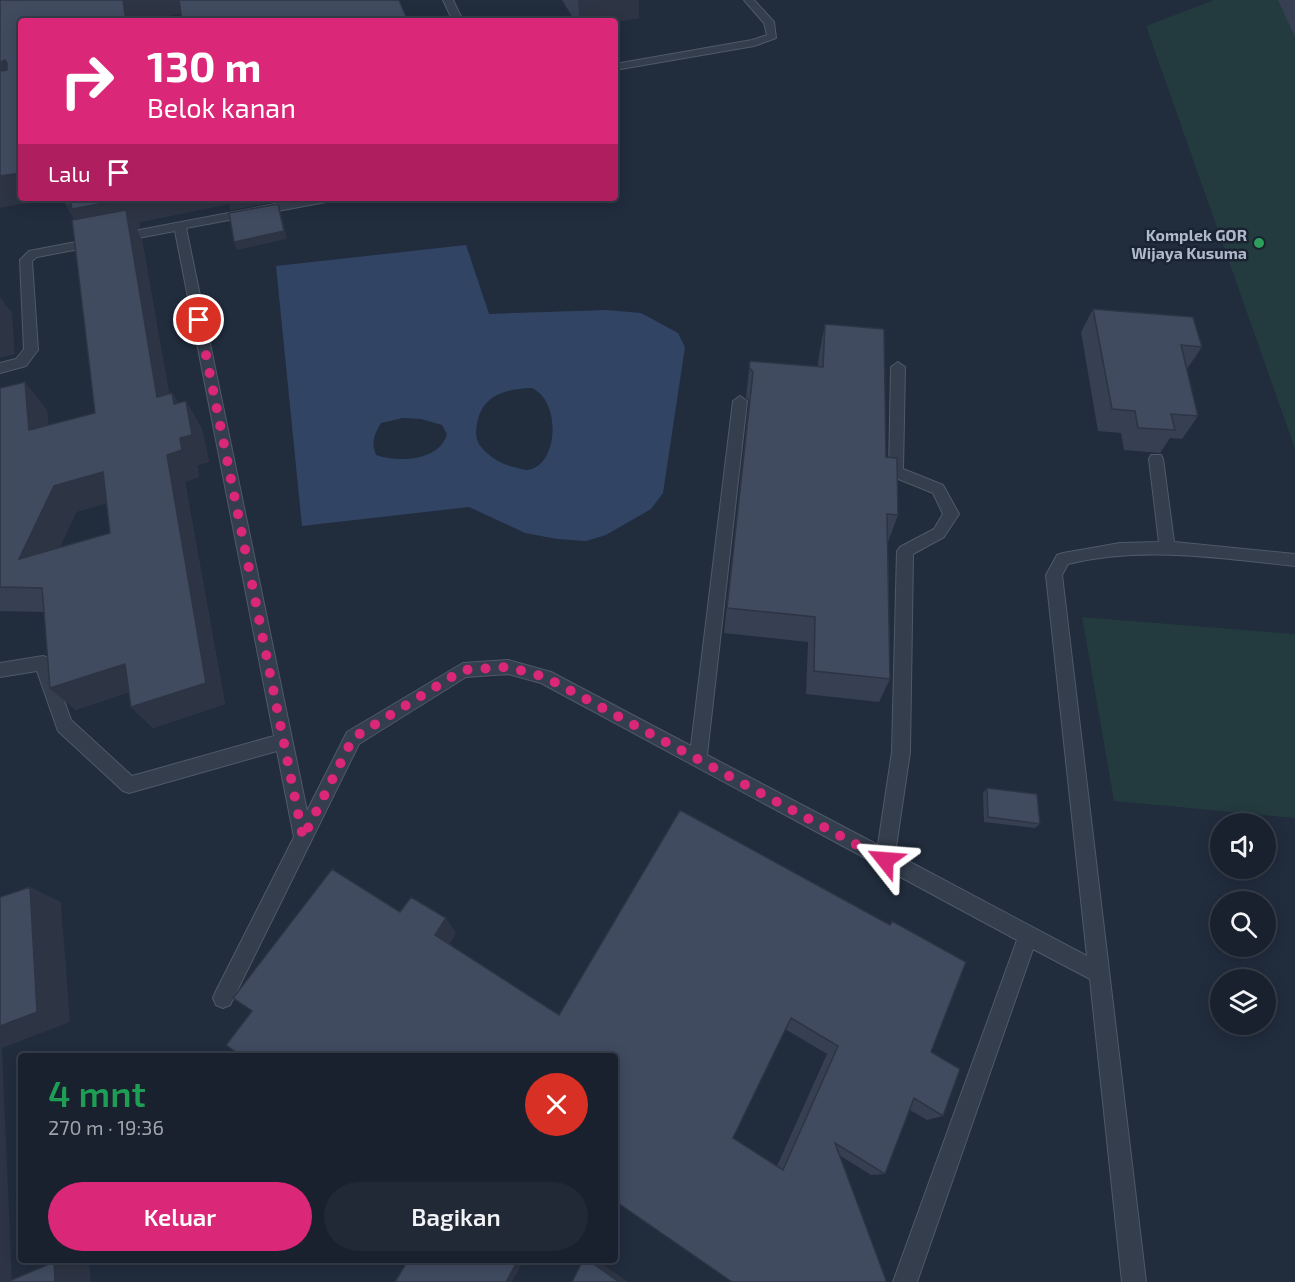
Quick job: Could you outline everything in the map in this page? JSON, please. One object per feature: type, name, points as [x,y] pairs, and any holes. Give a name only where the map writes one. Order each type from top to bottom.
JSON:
[{"type":"lane","points":[[448,0],[457,18]]},
{"type":"lane","points":[[618,66],[754,43],[772,36],[769,22],[749,0]]},
{"type":"lane","points":[[0,368],[21,363],[31,350],[27,260],[33,254],[311,201]]},
{"type":"lane","points":[[180,227],[303,838]]},
{"type":"lane","points":[[885,860],[901,752],[905,551],[939,533],[951,514],[938,489],[896,472],[898,367]]},
{"type":"lane","points":[[698,760],[740,401]]},
{"type":"lane","points":[[1156,459],[1167,548]]},
{"type":"lane","points":[[1134,1282],[1054,575],[1063,559],[1088,552],[1167,548],[1295,560]]},
{"type":"lane","points":[[0,670],[43,663],[64,725],[129,785],[284,741]]},
{"type":"lane","points":[[223,998],[353,738],[463,670],[508,667],[545,677],[1098,974]]},
{"type":"lane","points":[[905,1282],[1028,936]]},
{"type":"green space","name":"Komplek GOR Wijaya Kusuma","points":[[1214,0],[1295,0],[1295,449],[1146,26]]},
{"type":"green space","points":[[1082,617],[1295,634],[1295,818],[1276,816],[1276,813],[1242,813],[1114,801]]},
{"type":"water","points":[[466,245],[489,314],[606,310],[641,313],[678,333],[685,347],[663,493],[651,509],[606,535],[586,541],[525,533],[469,507],[302,526],[276,266]],"holes":[[[532,388],[542,395],[548,406],[552,419],[552,433],[546,457],[538,466],[526,470],[497,461],[479,444],[476,431],[480,414],[489,400],[504,392]],[[403,418],[421,419],[442,425],[447,434],[443,443],[436,450],[417,458],[395,459],[376,455],[374,439],[381,423]]]},
{"type":"building","points":[[0,0],[123,0],[126,18],[18,18],[18,173],[0,176],[0,71],[7,70],[7,63],[5,60],[0,62]]},
{"type":"building","points":[[179,0],[399,0],[407,18],[182,18]]},
{"type":"building","points":[[66,201],[114,201],[72,209],[71,204],[66,205]]},
{"type":"building","points":[[278,204],[284,231],[234,242],[229,213]]},
{"type":"building","points":[[126,210],[157,397],[172,393],[174,404],[186,401],[192,435],[180,438],[182,450],[167,455],[206,683],[131,707],[125,664],[50,688],[42,588],[0,587],[0,388],[25,382],[29,430],[95,413],[72,220]],"holes":[[[103,472],[110,533],[19,559],[54,486]]]},
{"type":"building","points":[[1093,309],[1193,317],[1202,347],[1181,345],[1198,416],[1171,414],[1175,430],[1138,428],[1135,411],[1112,409]]},
{"type":"building","points":[[825,324],[884,329],[886,457],[897,458],[898,515],[887,514],[890,679],[814,671],[815,617],[727,608],[753,372],[749,367],[750,361],[823,367]]},
{"type":"building","points":[[987,788],[1037,794],[1040,824],[988,817]]},
{"type":"building","points":[[680,810],[890,925],[892,921],[966,962],[931,1052],[960,1069],[943,1116],[914,1098],[885,1174],[835,1143],[885,1282],[732,1282],[618,1203],[618,1053],[237,1053],[226,1045],[252,1011],[233,998],[332,869],[400,912],[411,897],[446,918],[435,935],[559,1015]],"holes":[[[791,1018],[838,1046],[783,1170],[733,1138]]]},
{"type":"building","points":[[30,887],[37,1012],[0,1026],[0,897]]},
{"type":"building","points":[[52,1263],[54,1263],[55,1282],[7,1282]]},
{"type":"building","points":[[406,1263],[516,1263],[506,1282],[395,1282]]},
{"type":"building","points":[[582,1263],[592,1263],[619,1282],[572,1282]]},
{"type":"place","name":"Komplek GOR Wijaya Kusuma","points":[[1259,243]]},
{"type":"route","points":[[199,320],[303,838],[353,738],[463,670],[508,667],[545,677],[885,860]]}]
